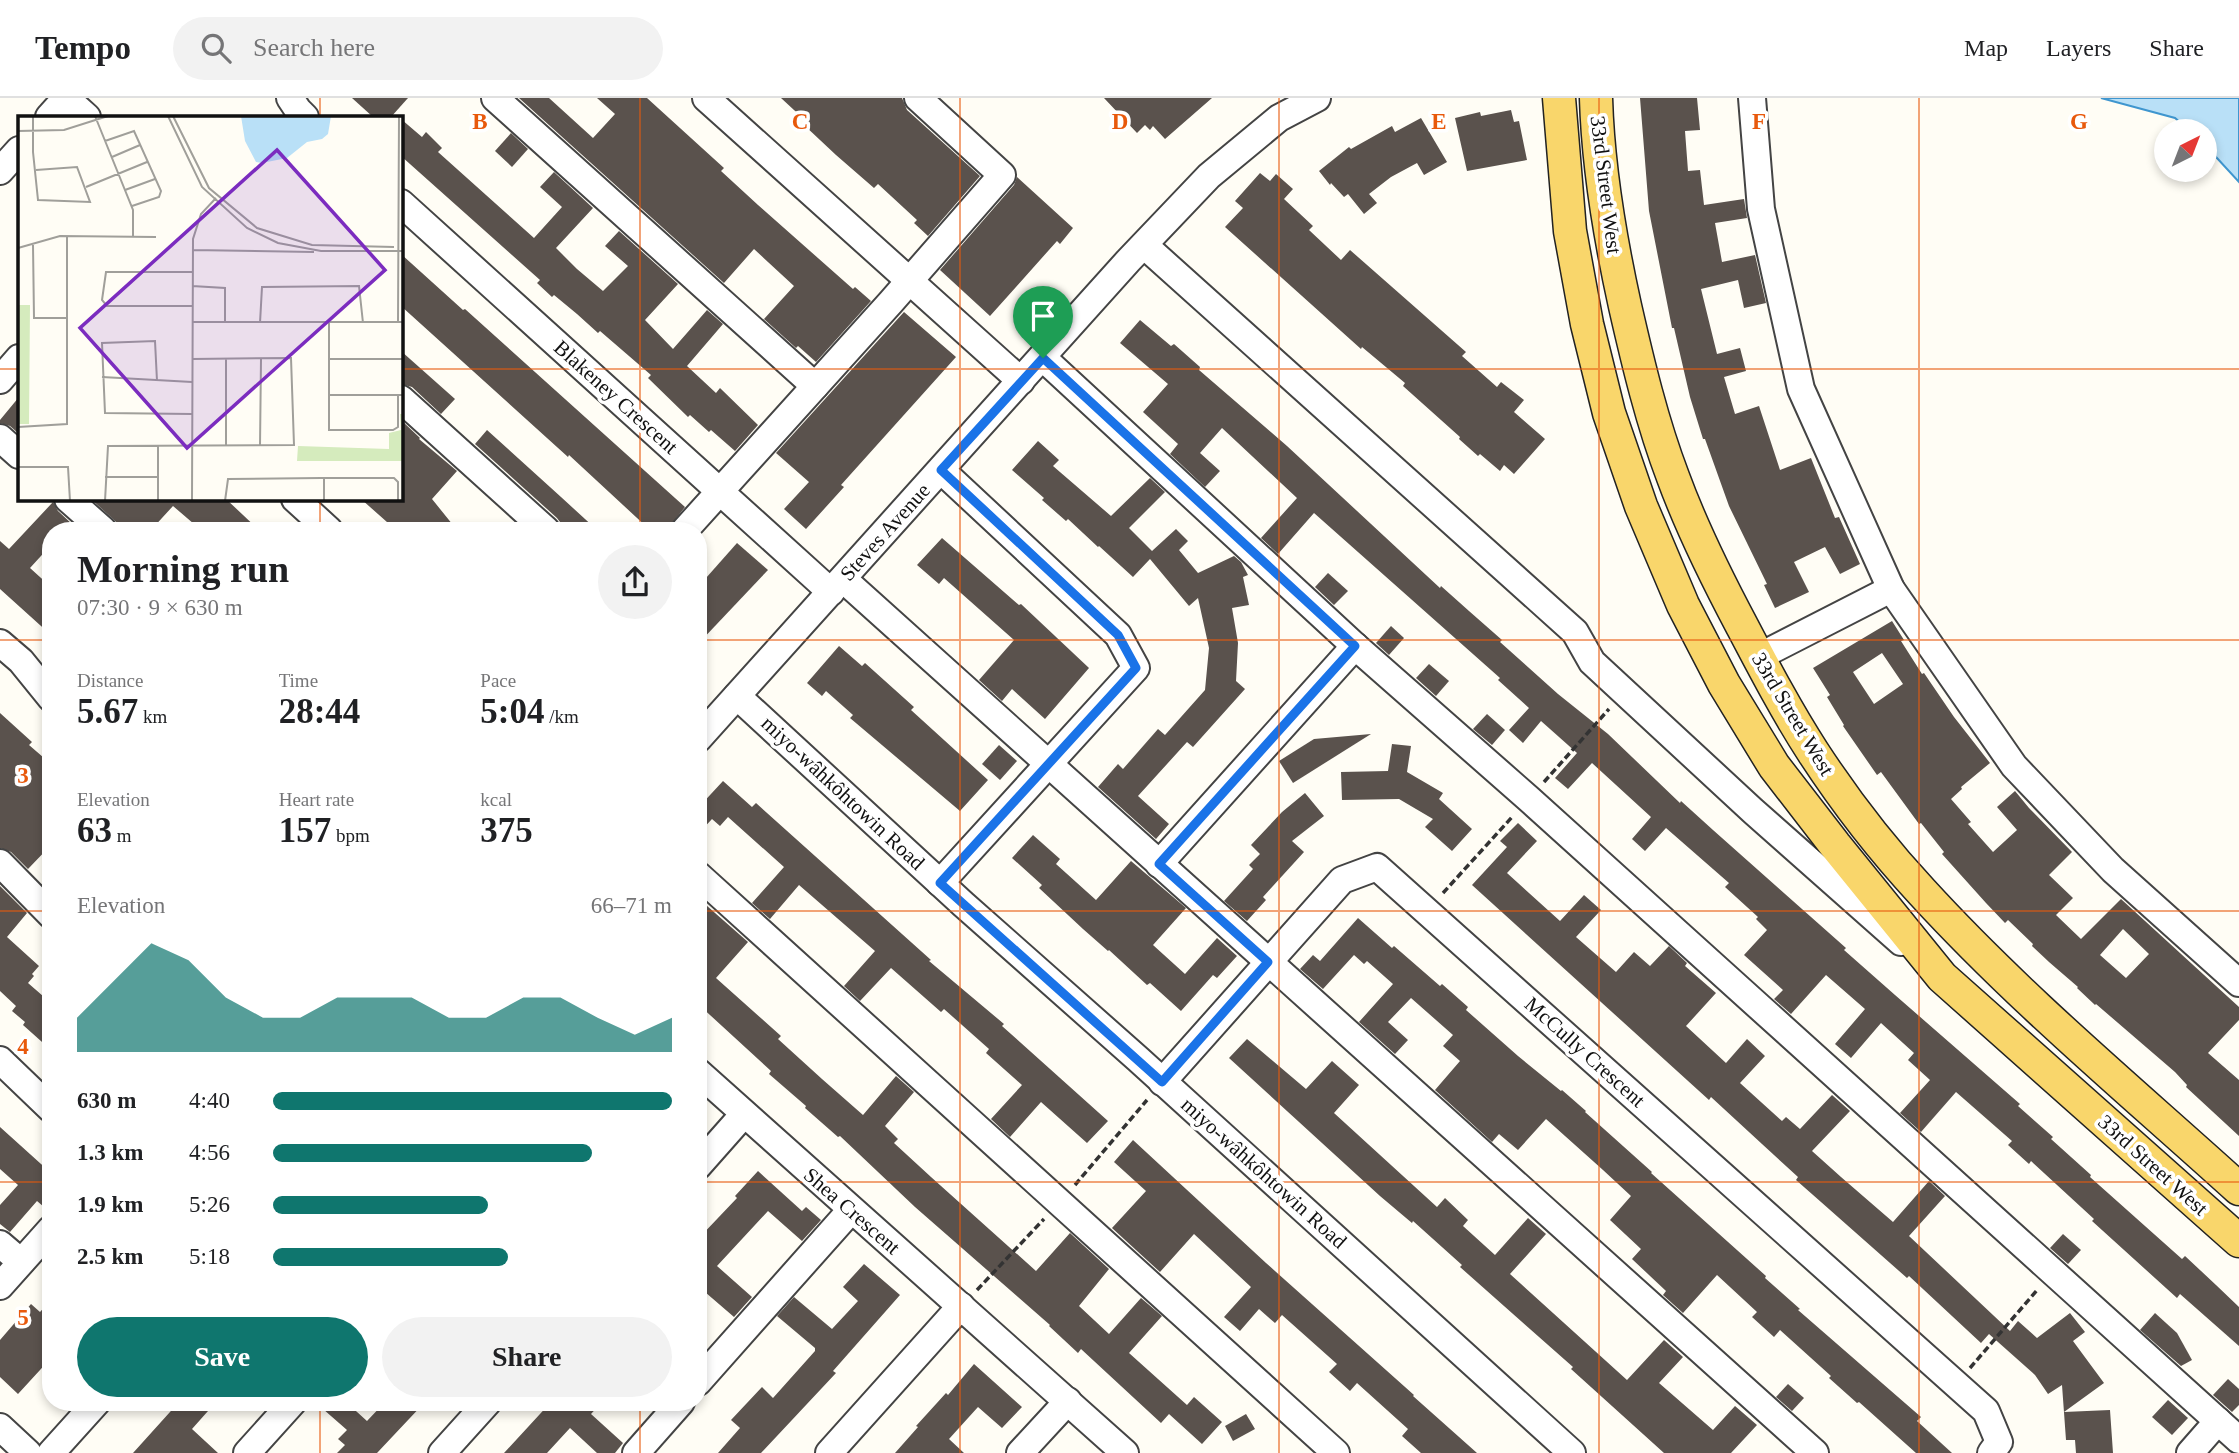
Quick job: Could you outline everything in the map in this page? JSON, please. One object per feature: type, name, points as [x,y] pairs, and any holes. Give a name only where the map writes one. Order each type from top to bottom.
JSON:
[{"type":"main road","name":"33rd Street West","points":[[1559,98],[1570,231],[1587,324],[1609,413],[1641,506],[1683,605],[1724,684],[1774,766],[1942,977],[2239,1241]]},
{"type":"main road","name":"33rd Street West","points":[[1596,98],[1601,180],[1616,267],[1642,377],[1671,474],[1701,548],[1811,750],[1857,815],[1979,952],[2239,1189]]},
{"type":"street","points":[[50,116],[66,98],[86,116]]},
{"type":"street","points":[[290,98],[304,116]]},
{"type":"street","points":[[495,98],[815,386]]},
{"type":"street","points":[[706,98],[1021,381]]},
{"type":"street","points":[[693,522],[1002,175],[918,98]]},
{"type":"street","name":"Steves Avenue","points":[[707,729],[1209,176],[1279,118],[1317,98]]},
{"type":"street","points":[[1752,98],[1761,209],[1801,389],[1891,589],[2014,766],[2113,870],[2239,983]]},
{"type":"street","points":[[0,171],[18,151]]},
{"type":"street","name":"Blakeney Crescent","points":[[402,204],[721,492],[837,585],[1049,765],[1815,1453]]},
{"type":"street","name":"33rd Street West","points":[[1144,245],[1575,632],[1591,662],[1753,811],[1942,977]]},
{"type":"street","points":[[1043,358],[1355,646],[1529,799],[2239,1440]]},
{"type":"street","points":[[0,380],[18,359]]},
{"type":"street","points":[[402,400],[537,522]]},
{"type":"street","points":[[0,438],[18,455]]},
{"type":"street","points":[[940,883],[1136,668],[1118,635],[941,470]]},
{"type":"street","points":[[69,500],[94,522]]},
{"type":"street","points":[[1758,657],[1891,589]]},
{"type":"street","points":[[0,643],[20,660],[42,687]]},
{"type":"street","points":[[1159,864],[1355,646]]},
{"type":"street","name":"miyo-wâhkôhtowin Road","points":[[737,696],[940,883],[1154,1091],[1572,1453]]},
{"type":"street","points":[[0,863],[42,906]]},
{"type":"street","name":"McCully Crescent","points":[[1154,1091],[1342,880],[1377,867],[1986,1410],[1999,1442],[1991,1453]]},
{"type":"street","points":[[707,883],[1336,1453]]},
{"type":"street","points":[[0,1059],[42,1100]]},
{"type":"street","name":"Shea Crescent","points":[[707,1080],[851,1210],[968,1299],[1068,1401],[1125,1453]]},
{"type":"street","points":[[707,1156],[744,1114]]},
{"type":"street","points":[[707,1372],[851,1210]]},
{"type":"street","points":[[0,1286],[42,1239]]},
{"type":"street","points":[[0,1244],[21,1262]]},
{"type":"street","points":[[829,1453],[968,1299]]},
{"type":"street","points":[[1020,1453],[1068,1401]]},
{"type":"street","points":[[51,1453],[89,1411]]},
{"type":"street","points":[[247,1453],[285,1411]]},
{"type":"street","points":[[442,1453],[480,1411]]},
{"type":"street","points":[[636,1453],[673,1411]]},
{"type":"street","points":[[2190,1453],[2218,1421]]},
{"type":"street","points":[[0,1427],[28,1453]]},
{"type":"path","points":[[968,1299],[1060,1202],[1154,1091]]},
{"type":"path","points":[[1968,1369],[2053,1271]]},
{"type":"water","points":[[2101,98],[2239,98],[2239,182],[2217,158],[2217,119],[2175,118]]},
{"type":"building","points":[[352,98],[408,98],[392,116],[372,116]]},
{"type":"building","points":[[519,98],[549,98],[593,138],[615,114],[597,98],[647,98],[724,168],[721,171],[758,205],[853,289],[855,287],[871,301],[816,362],[764,319],[794,286],[754,249],[724,283]]},
{"type":"building","points":[[781,98],[902,98],[907,110],[980,176],[928,236],[914,223],[917,220],[878,184],[874,188],[836,155],[804,125],[807,122]]},
{"type":"building","points":[[1104,98],[1212,98],[1165,139],[1153,126],[1150,130],[1145,125],[1137,133]]},
{"type":"building","points":[[1640,98],[1697,98],[1700,130],[1685,131],[1688,171],[1700,170],[1704,205],[1744,199],[1747,218],[1715,223],[1722,262],[1755,255],[1766,303],[1744,308],[1738,280],[1701,289],[1717,354],[1740,348],[1746,371],[1724,377],[1735,414],[1759,406],[1780,470],[1811,458],[1835,518],[1839,517],[1860,564],[1840,574],[1825,547],[1794,562],[1809,592],[1775,608],[1764,585],[1767,584],[1729,506],[1690,397],[1672,328],[1649,211]]},
{"type":"building","points":[[1511,110],[1514,122],[1519,121],[1527,160],[1467,171],[1455,118],[1480,112],[1481,116]]},
{"type":"building","points":[[1421,118],[1447,162],[1424,175],[1417,163],[1391,177],[1369,194],[1377,203],[1364,214],[1348,194],[1344,197],[1319,171],[1349,147],[1351,149],[1392,126],[1395,132]]},
{"type":"building","points":[[402,120],[422,137],[426,132],[442,148],[438,152],[534,238],[562,207],[540,187],[554,172],[593,208],[556,248],[603,291],[628,266],[605,246],[619,231],[678,284],[645,320],[673,349],[707,310],[723,324],[687,366],[716,393],[720,388],[758,425],[735,451],[711,430],[709,432],[690,415],[688,417],[648,378],[651,375],[600,331],[598,333],[554,295],[552,297],[537,283],[540,280],[402,157]]},
{"type":"building","points":[[511,133],[528,149],[512,167],[495,151]]},
{"type":"building","points":[[1260,173],[1270,181],[1276,174],[1293,189],[1284,199],[1313,226],[1309,230],[1341,260],[1350,250],[1466,352],[1462,356],[1497,387],[1501,382],[1524,400],[1514,412],[1545,439],[1514,474],[1504,465],[1500,471],[1480,454],[1478,456],[1403,386],[1405,383],[1362,347],[1361,349],[1225,227],[1243,208],[1235,201]]},
{"type":"building","points":[[1017,177],[1073,228],[1060,244],[1057,241],[990,316],[940,270],[1014,185]]},
{"type":"building","points":[[402,255],[685,507],[673,522],[641,522],[569,455],[568,457],[402,307]]},
{"type":"building","points":[[904,312],[956,357],[841,485],[844,487],[806,529],[784,509],[809,482],[776,453]]},
{"type":"building","points":[[1140,320],[1200,367],[1199,370],[1287,446],[1440,588],[1441,586],[1502,640],[1500,642],[1608,734],[1680,803],[1681,801],[1846,948],[1844,950],[2020,1104],[2018,1106],[2053,1137],[2051,1139],[2091,1175],[2090,1177],[2182,1259],[2185,1256],[2239,1307],[2239,1346],[2180,1294],[2177,1298],[2031,1161],[2029,1164],[2008,1145],[2012,1141],[1956,1092],[1921,1132],[1900,1113],[1930,1080],[1908,1060],[1914,1053],[1881,1023],[1851,1058],[1835,1044],[1865,1009],[1826,975],[1791,1014],[1774,999],[1783,990],[1744,955],[1767,930],[1756,919],[1758,917],[1725,887],[1729,883],[1666,828],[1645,851],[1632,839],[1651,817],[1592,763],[1568,789],[1555,778],[1577,753],[1541,721],[1523,743],[1509,730],[1529,708],[1498,680],[1500,678],[1314,513],[1278,554],[1261,538],[1297,498],[1222,428],[1200,453],[1220,471],[1205,487],[1170,454],[1178,444],[1143,412],[1168,384],[1120,343]]},
{"type":"building","points":[[402,352],[455,399],[441,414],[412,387],[402,384]]},
{"type":"building","points":[[18,398],[18,433],[10,426],[0,423]]},
{"type":"building","points":[[402,421],[457,471],[432,499],[451,522],[387,522],[362,500],[402,500]]},
{"type":"building","points":[[487,430],[588,522],[560,522],[475,444]]},
{"type":"building","points":[[1038,441],[1059,460],[1053,466],[1111,516],[1150,478],[1165,492],[1129,528],[1152,551],[1176,529],[1188,541],[1179,550],[1198,573],[1234,556],[1248,575],[1243,577],[1249,605],[1232,608],[1238,643],[1236,681],[1245,689],[1193,747],[1187,742],[1138,796],[1169,824],[1156,839],[1098,787],[1118,764],[1123,769],[1158,729],[1165,735],[1205,690],[1209,648],[1198,598],[1189,606],[1150,559],[1133,577],[1068,519],[1066,521],[1042,500],[1044,498],[1012,470]]},
{"type":"building","points":[[92,500],[227,500],[250,522],[192,522],[173,506],[158,522],[116,522]]},
{"type":"building","points":[[53,502],[70,522],[42,522],[42,555],[30,568],[42,579],[42,627],[0,589],[0,541],[9,549]]},
{"type":"building","points":[[942,538],[1021,604],[1089,668],[1045,719],[1012,689],[1002,701],[979,680],[1014,640],[944,578],[939,584],[917,565]]},
{"type":"building","points":[[737,543],[768,570],[707,634],[707,577]]},
{"type":"building","points":[[1328,573],[1348,591],[1334,605],[1315,587]]},
{"type":"building","points":[[1892,621],[1922,674],[1924,673],[1990,763],[1951,799],[1971,822],[1968,824],[1993,852],[2017,830],[1997,807],[2015,791],[2072,852],[2049,875],[2073,898],[2056,915],[2081,939],[2121,899],[2239,1007],[2239,1020],[2208,1053],[2239,1080],[2239,1136],[2186,1087],[2175,1072],[2095,1005],[2008,920],[2005,923],[1986,903],[1942,854],[1944,852],[1921,823],[1919,824],[1881,772],[1877,775],[1843,726],[1827,697],[1830,695],[1813,668]],"holes":[[[1882,653],[1903,684],[1874,704],[1853,672]],[[2123,929],[2149,954],[2126,978],[2100,955]]]},
{"type":"building","points":[[1391,626],[1404,638],[1389,655],[1376,643]]},
{"type":"building","points":[[839,646],[862,666],[865,663],[914,707],[911,710],[988,780],[960,811],[850,718],[853,715],[826,691],[822,696],[807,683]]},
{"type":"building","points":[[1429,664],[1449,681],[1436,696],[1416,678]]},
{"type":"building","points":[[0,713],[32,742],[29,745],[42,756],[42,854],[28,869],[11,852],[0,848]]},
{"type":"building","points":[[1487,714],[1505,730],[1492,745],[1473,729]]},
{"type":"building","points":[[1371,734],[1293,783],[1279,761],[1314,739]]},
{"type":"building","points":[[1392,744],[1411,746],[1407,772],[1443,793],[1439,799],[1472,829],[1452,851],[1425,827],[1433,819],[1399,799],[1342,800],[1341,772],[1388,771]]},
{"type":"building","points":[[999,745],[1017,761],[1000,780],[982,764]]},
{"type":"building","points":[[723,781],[752,807],[756,803],[931,960],[929,961],[1004,1024],[1002,1026],[1108,1121],[1087,1143],[1041,1102],[1010,1137],[991,1119],[1022,1085],[986,1053],[989,1049],[944,1009],[941,1012],[891,968],[860,1001],[844,986],[875,951],[799,885],[770,919],[752,903],[784,867],[728,817],[720,826],[712,819],[707,824],[707,798]]},
{"type":"building","points":[[1305,793],[1324,816],[1292,841],[1304,852],[1263,897],[1266,900],[1247,921],[1224,901],[1253,869],[1249,865],[1260,854],[1251,845],[1282,812]]},
{"type":"building","points":[[1518,823],[1537,841],[1507,873],[1560,921],[1584,895],[1601,910],[1576,937],[1616,972],[1634,952],[1650,966],[1669,946],[1687,963],[1685,966],[1716,993],[1686,1026],[1726,1063],[1747,1039],[1765,1056],[1740,1083],[1782,1121],[1786,1117],[1800,1129],[1832,1095],[1850,1111],[1812,1151],[1841,1177],[1893,1222],[1929,1181],[1945,1196],[1909,1236],[2010,1331],[2018,1321],[2037,1338],[2070,1313],[2085,1332],[2073,1341],[2104,1383],[2064,1412],[2110,1410],[2113,1453],[2076,1453],[2075,1440],[2066,1440],[2062,1385],[2048,1394],[2035,1375],[1989,1334],[1981,1343],[1909,1276],[1907,1278],[1796,1180],[1798,1177],[1711,1097],[1709,1100],[1472,885],[1507,847],[1500,841]]},
{"type":"building","points":[[1033,835],[1060,859],[1056,864],[1096,900],[1131,861],[1186,908],[1153,945],[1185,974],[1217,938],[1237,956],[1217,978],[1213,975],[1181,1011],[1083,929],[1039,888],[1042,885],[1012,858]]},
{"type":"building","points":[[0,886],[27,913],[7,937],[39,966],[28,983],[42,995],[42,1042],[23,1025],[25,1022],[12,1011],[16,1006],[0,991]]},
{"type":"building","points":[[707,906],[748,942],[716,978],[781,1036],[778,1039],[863,1115],[896,1076],[914,1092],[885,1126],[898,1139],[894,1143],[1036,1271],[1070,1233],[1109,1269],[1079,1306],[1109,1334],[1141,1298],[1162,1316],[1129,1353],[1187,1405],[1194,1397],[1222,1422],[1202,1444],[1169,1414],[1161,1423],[1081,1349],[1078,1353],[840,1136],[805,1108],[806,1106],[769,1074],[771,1071],[707,1012]]},
{"type":"building","points":[[1358,918],[1440,986],[1442,984],[1468,1007],[1466,1010],[1518,1056],[1586,1111],[1766,1276],[1765,1278],[1800,1309],[1798,1310],[1921,1417],[1917,1421],[1952,1453],[1916,1453],[1829,1378],[1831,1376],[1780,1330],[1774,1337],[1752,1317],[1757,1312],[1717,1275],[1683,1313],[1663,1295],[1666,1291],[1632,1259],[1641,1249],[1610,1220],[1631,1196],[1603,1170],[1546,1119],[1518,1150],[1499,1134],[1492,1142],[1435,1090],[1460,1061],[1443,1046],[1453,1035],[1411,998],[1388,1022],[1408,1040],[1395,1054],[1359,1022],[1393,984],[1367,961],[1364,964],[1354,955],[1323,989],[1300,969],[1313,955],[1320,961]]},
{"type":"building","points":[[1247,1039],[1306,1089],[1332,1061],[1359,1085],[1334,1113],[1437,1207],[1445,1198],[1468,1220],[1463,1226],[1495,1255],[1528,1218],[1546,1234],[1510,1274],[1627,1380],[1664,1340],[1683,1357],[1659,1383],[1713,1430],[1735,1406],[1757,1425],[1731,1453],[1664,1453],[1571,1369],[1573,1367],[1460,1267],[1462,1265],[1413,1221],[1412,1223],[1380,1196],[1229,1058]]},
{"type":"building","points":[[0,1127],[42,1165],[42,1205],[37,1201],[10,1232],[0,1224],[0,1205],[18,1185],[0,1169]]},
{"type":"building","points":[[1133,1140],[1477,1453],[1421,1453],[1402,1436],[1408,1429],[1357,1383],[1350,1391],[1329,1372],[1337,1364],[1282,1315],[1275,1323],[1259,1309],[1240,1331],[1224,1317],[1251,1287],[1194,1234],[1160,1272],[1112,1228],[1146,1191],[1114,1162]]},
{"type":"building","points":[[758,1171],[802,1211],[806,1207],[821,1220],[802,1241],[768,1211],[717,1266],[752,1297],[734,1317],[707,1294],[707,1230],[737,1198],[735,1196]]},
{"type":"building","points":[[2063,1234],[2081,1250],[2068,1264],[2050,1248]]},
{"type":"building","points":[[864,1264],[900,1295],[833,1371],[836,1373],[761,1453],[718,1453],[740,1428],[731,1420],[762,1387],[773,1398],[815,1351],[815,1348],[777,1316],[794,1297],[832,1329],[858,1301],[843,1287]]},
{"type":"building","points":[[31,1304],[40,1312],[42,1310],[42,1368],[18,1394],[0,1377],[0,1340]]},
{"type":"building","points":[[2155,1313],[2177,1333],[2192,1360],[2181,1366],[2140,1330]]},
{"type":"building","points":[[974,1364],[1022,1407],[1002,1428],[978,1407],[949,1439],[964,1453],[895,1453],[918,1427],[916,1426],[946,1393],[948,1395]]},
{"type":"building","points":[[2228,1379],[2239,1389],[2239,1405],[2232,1412],[2213,1395]]},
{"type":"building","points":[[1788,1384],[1804,1398],[1792,1411],[1776,1397]]},
{"type":"building","points":[[2168,1400],[2188,1418],[2172,1435],[2152,1417]]},
{"type":"building","points":[[171,1411],[208,1411],[192,1429],[218,1453],[133,1453]]},
{"type":"building","points":[[325,1411],[356,1411],[367,1421],[376,1411],[417,1411],[377,1453],[337,1453],[345,1445],[338,1439],[347,1430]]},
{"type":"building","points":[[543,1411],[594,1411],[591,1414],[623,1443],[615,1453],[597,1453],[570,1428],[547,1453],[504,1453]]},
{"type":"building","points":[[1246,1414],[1255,1429],[1233,1441],[1225,1426]]},
{"type":"route","points":[[1043,358],[1355,646],[1159,864],[1268,962],[1162,1082],[940,883],[1136,668],[1118,635],[941,470],[1043,358]]}]
